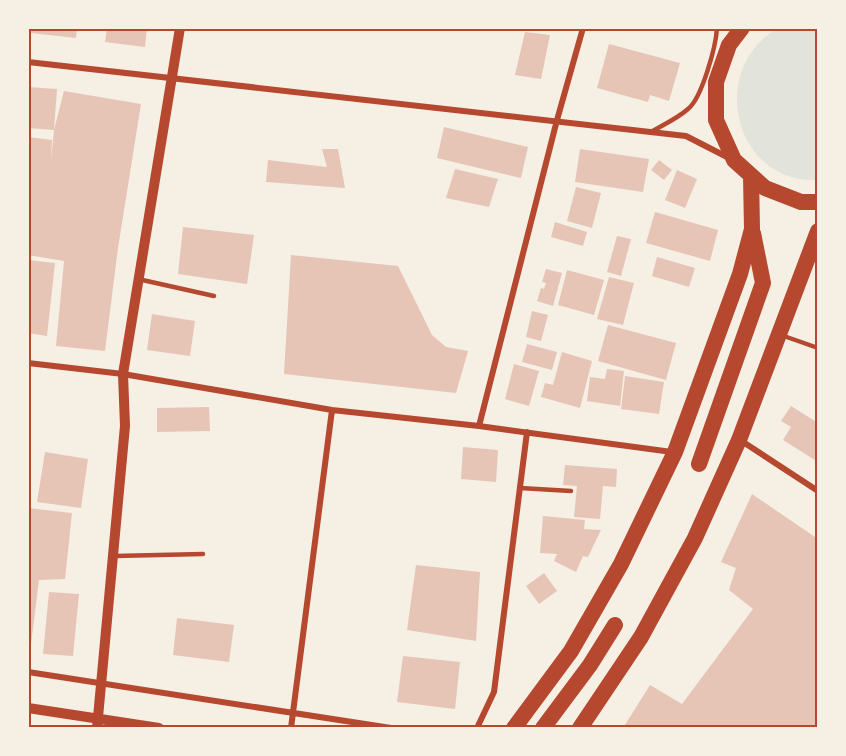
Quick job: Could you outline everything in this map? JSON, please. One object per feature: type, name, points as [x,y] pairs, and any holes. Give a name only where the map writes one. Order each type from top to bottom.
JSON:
[{"type":"highway","points":[[742,28],[729,45],[716,82],[717,120],[734,160],[765,188],[801,202],[818,202]]},
{"type":"highway","points":[[699,464],[763,282],[752,229],[751,176]]},
{"type":"highway","points":[[514,728],[571,651],[621,564],[675,452],[740,274],[752,229]]},
{"type":"highway","points":[[587,722],[641,637],[684,558],[739,440],[818,231]]},
{"type":"highway","points":[[797,285],[818,260]]},
{"type":"highway","points":[[543,728],[590,665],[615,625]]},
{"type":"street","points":[[98,723],[125,426],[123,374],[180,28]]},
{"type":"street","points":[[479,426],[557,120],[583,28]]},
{"type":"street","points":[[28,62],[686,136],[734,160]]},
{"type":"street","points":[[28,363],[123,374],[332,410],[479,426],[675,452]]},
{"type":"street","points":[[291,728],[332,410]]},
{"type":"street","points":[[477,728],[494,692],[527,432]]},
{"type":"street","points":[[739,440],[818,491]]},
{"type":"street","points":[[28,672],[391,728]]},
{"type":"street","points":[[28,708],[98,723],[159,728]]},
{"type":"lane","points":[[651,132],[690,108],[698,94],[716,39],[717,28]]},
{"type":"lane","points":[[138,279],[214,296]]},
{"type":"lane","points":[[778,334],[818,348]]},
{"type":"lane","points":[[520,489],[571,491]]},
{"type":"lane","points":[[114,556],[203,554]]},
{"type":"shaded area","points":[[776,29],[817,29],[817,180],[789,176],[766,164],[750,145],[740,122],[737,96],[742,71],[755,48]]},
{"type":"building","points":[[32,28],[77,28],[76,38],[31,33]]},
{"type":"building","points":[[107,28],[147,28],[145,47],[105,42]]},
{"type":"building","points":[[525,32],[550,35],[541,79],[515,75]]},
{"type":"building","points":[[609,44],[680,63],[669,101],[650,95],[648,102],[597,88]]},
{"type":"building","points":[[28,87],[57,89],[54,130],[28,128]]},
{"type":"building","points":[[64,91],[141,104],[118,248],[105,351],[56,346],[64,261],[28,255],[28,137],[52,140],[51,160],[54,130]]},
{"type":"building","points":[[444,127],[528,147],[521,178],[437,158]]},
{"type":"building","points":[[322,149],[338,149],[345,188],[266,182],[268,160],[327,167]]},
{"type":"building","points":[[580,149],[649,159],[643,192],[575,182]]},
{"type":"building","points":[[659,160],[672,170],[664,180],[651,170]]},
{"type":"building","points":[[455,169],[498,179],[489,207],[446,198]]},
{"type":"building","points":[[677,170],[697,179],[685,208],[665,200]]},
{"type":"building","points":[[576,187],[601,193],[592,228],[567,221]]},
{"type":"building","points":[[655,212],[718,230],[710,261],[646,243]]},
{"type":"building","points":[[555,222],[587,232],[583,246],[551,237]]},
{"type":"building","points":[[183,227],[254,235],[247,284],[178,274]]},
{"type":"building","points":[[617,236],[631,239],[621,276],[607,272]]},
{"type":"building","points":[[291,255],[398,266],[432,335],[446,347],[468,351],[456,393],[284,374]]},
{"type":"building","points":[[657,257],[695,268],[689,287],[652,276]]},
{"type":"building","points":[[28,260],[55,263],[47,336],[28,333]]},
{"type":"building","points":[[546,269],[562,273],[553,306],[537,301],[541,288],[544,289],[546,283],[542,282]]},
{"type":"building","points":[[567,270],[604,280],[594,315],[558,305]]},
{"type":"building","points":[[609,277],[634,283],[623,325],[597,319]]},
{"type":"building","points":[[532,311],[548,315],[541,341],[526,337]]},
{"type":"building","points":[[152,314],[195,321],[190,356],[147,350]]},
{"type":"building","points":[[608,325],[676,343],[666,380],[598,361]]},
{"type":"building","points":[[527,344],[557,352],[552,370],[522,362]]},
{"type":"building","points":[[562,352],[592,361],[580,408],[541,397],[545,383],[553,385]]},
{"type":"building","points":[[514,364],[539,371],[529,406],[505,399]]},
{"type":"building","points":[[607,369],[624,371],[620,406],[587,401],[590,377],[605,379]]},
{"type":"building","points":[[625,376],[664,382],[659,414],[621,409]]},
{"type":"building","points":[[791,406],[818,423],[818,462],[783,440],[791,427],[781,421]]},
{"type":"building","points":[[209,407],[210,431],[157,432],[157,408]]},
{"type":"building","points":[[463,447],[498,450],[496,482],[461,479]]},
{"type":"building","points":[[45,452],[88,459],[81,508],[37,502]]},
{"type":"building","points":[[565,465],[617,469],[616,487],[603,486],[600,519],[574,517],[577,486],[563,485]]},
{"type":"building","points":[[752,494],[818,539],[818,728],[623,728],[650,685],[682,704],[753,609],[729,590],[736,568],[721,562]]},
{"type":"building","points":[[28,508],[72,513],[65,579],[39,580],[31,644],[28,643]]},
{"type":"building","points":[[543,516],[585,520],[584,529],[601,530],[588,557],[583,556],[576,572],[554,561],[557,554],[540,553]]},
{"type":"building","points":[[416,565],[480,572],[476,641],[407,630]]},
{"type":"building","points":[[544,573],[557,591],[539,604],[526,586]]},
{"type":"building","points":[[49,592],[79,594],[73,656],[43,654]]},
{"type":"building","points":[[177,618],[234,625],[229,662],[173,655]]},
{"type":"building","points":[[403,656],[460,662],[455,709],[397,702]]}]
